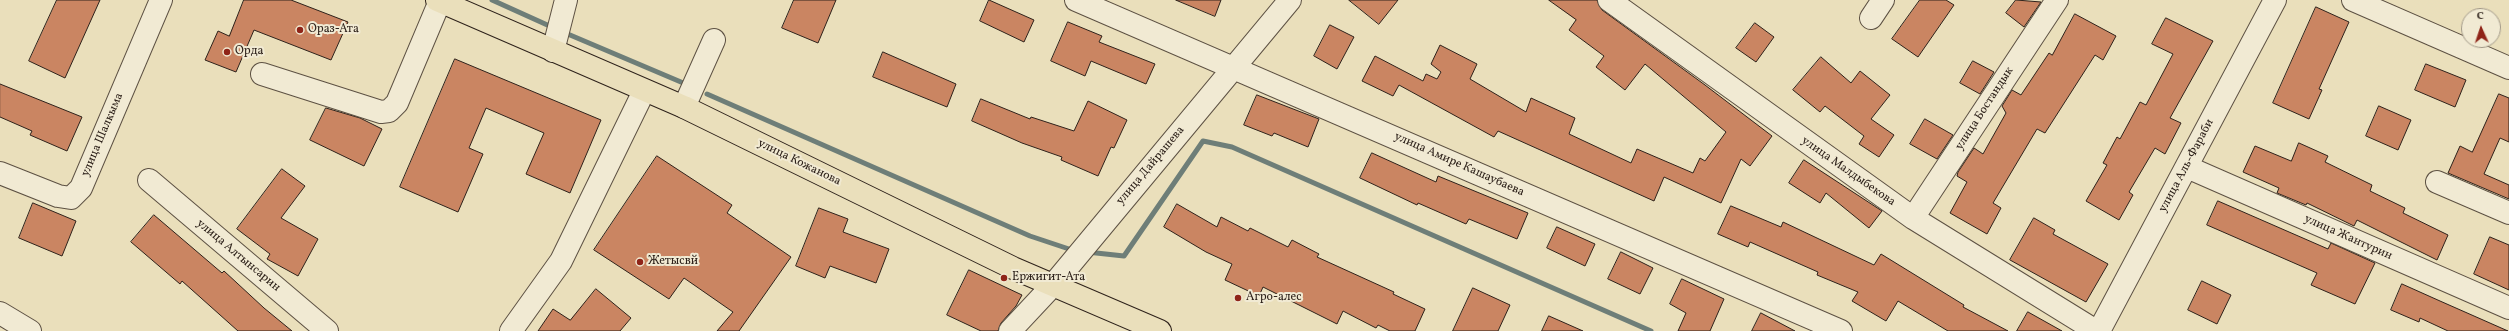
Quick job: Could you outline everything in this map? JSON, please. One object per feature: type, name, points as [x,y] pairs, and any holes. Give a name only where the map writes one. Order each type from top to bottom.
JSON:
[{"type":"main road","name":"улица Кожанова","points":[[438,1],[684,107],[1013,268],[1053,285],[1125,324],[1160,331]]},
{"type":"street","name":"улица Шалкыма","points":[[0,173],[58,196],[71,198],[81,188],[160,0]]},
{"type":"street","points":[[552,51],[566,0]]},
{"type":"street","name":"улица Амире Кашаубаева","points":[[1076,0],[1234,67],[1841,331]]},
{"type":"street","name":"улица Дайрашева","points":[[1010,331],[1053,285],[1290,0]]},
{"type":"street","name":"улица Малдыбекова","points":[[1609,0],[1913,218],[2098,331]]},
{"type":"street","points":[[1871,18],[1884,0]]},
{"type":"street","name":"улица Бостандык","points":[[1913,218],[2057,0]]},
{"type":"street","name":"улица Аль-Фараби","points":[[2098,331],[2275,0]]},
{"type":"street","points":[[2353,0],[2509,68]]},
{"type":"street","points":[[262,74],[381,112],[389,111],[397,103],[438,1]]},
{"type":"street","points":[[684,107],[714,40]]},
{"type":"street","points":[[511,331],[561,261],[644,91]]},
{"type":"street","name":"улица Жантурин","points":[[2187,167],[2509,308]]},
{"type":"street","name":"улица Алтынсарин","points":[[149,180],[327,331]]},
{"type":"street","points":[[2437,182],[2509,213]]},
{"type":"street","points":[[0,313],[30,331]]},
{"type":"building","points":[[57,0],[100,0],[65,78],[29,61]]},
{"type":"building","name":"Ораз-Ата","points":[[244,0],[291,0],[348,22],[331,60],[254,30],[236,72],[205,60],[218,31],[229,36]]},
{"type":"building","points":[[794,0],[836,0],[818,43],[782,28]]},
{"type":"building","points":[[989,0],[1034,20],[1024,42],[980,21]]},
{"type":"building","points":[[1176,0],[1221,0],[1215,16]]},
{"type":"building","points":[[1349,0],[1398,0],[1379,24]]},
{"type":"building","points":[[1549,0],[1597,0],[1602,10],[1772,136],[1750,166],[1741,159],[1721,203],[1664,177],[1654,201],[1498,131],[1494,137],[1399,85],[1393,96],[1362,81],[1375,56],[1423,81],[1426,74],[1437,79],[1441,72],[1431,64],[1440,45],[1477,64],[1470,79],[1526,112],[1531,98],[1575,118],[1569,134],[1631,163],[1637,149],[1693,173],[1700,158],[1705,161],[1726,132],[1645,64],[1625,90],[1596,67],[1604,56],[1569,30],[1576,20]]},
{"type":"building","points":[[1920,0],[1946,0],[1954,5],[1918,57],[1892,39]]},
{"type":"building","points":[[2016,0],[2041,2],[2024,27],[2006,13]]},
{"type":"building","points":[[2316,7],[2349,22],[2319,89],[2322,90],[2309,119],[2273,103]]},
{"type":"building","points":[[2075,14],[2116,36],[2103,60],[2095,55],[2045,133],[2037,129],[1993,203],[2001,208],[1987,234],[1950,213],[1967,182],[1957,176],[1958,172],[1974,148],[1983,154],[2006,113],[2002,106],[2012,90],[2021,95],[2049,53],[2052,55]]},
{"type":"building","points":[[2166,18],[2213,41],[2170,118],[2181,123],[2165,154],[2155,148],[2129,192],[2133,195],[2119,220],[2086,201],[2107,165],[2103,163],[2117,137],[2120,139],[2140,102],[2146,105],[2173,54],[2152,44]]},
{"type":"building","points":[[1068,22],[1102,36],[1099,42],[1155,64],[1146,84],[1091,61],[1085,76],[1051,61]]},
{"type":"building","points":[[1755,23],[1774,37],[1756,62],[1736,48]]},
{"type":"building","points":[[1330,25],[1354,37],[1337,69],[1314,56]]},
{"type":"building","points":[[883,52],[956,84],[947,107],[873,77]]},
{"type":"building","points":[[1821,57],[1851,83],[1860,71],[1890,95],[1871,119],[1894,135],[1879,157],[1859,144],[1864,136],[1825,106],[1820,112],[1793,90]]},
{"type":"building","points":[[455,59],[601,120],[570,193],[526,174],[544,133],[486,108],[469,148],[483,154],[458,212],[400,187]]},
{"type":"building","points":[[1973,61],[1994,72],[1980,94],[1960,83]]},
{"type":"building","points":[[2426,64],[2466,80],[2455,107],[2415,90]]},
{"type":"building","points":[[0,84],[82,117],[67,151],[30,135],[32,131],[0,117]]},
{"type":"building","points":[[2499,94],[2509,98],[2509,142],[2500,138],[2484,174],[2509,185],[2509,199],[2448,173],[2460,146],[2472,152]]},
{"type":"building","points":[[1257,95],[1319,119],[1308,147],[1274,133],[1272,136],[1244,125]]},
{"type":"building","points":[[981,99],[1030,119],[1031,117],[1074,131],[1088,101],[1127,120],[1114,148],[1111,147],[1098,176],[1061,160],[1062,157],[1022,143],[972,121]]},
{"type":"building","points":[[2379,106],[2411,120],[2398,150],[2366,136]]},
{"type":"building","points":[[326,108],[360,118],[382,129],[364,166],[310,140]]},
{"type":"building","points":[[1925,119],[1953,135],[1937,159],[1910,144]]},
{"type":"building","points":[[2299,143],[2328,156],[2325,162],[2372,185],[2370,191],[2405,208],[2403,213],[2448,235],[2437,260],[2357,220],[2354,226],[2307,203],[2306,205],[2277,193],[2279,188],[2243,172],[2255,146],[2291,161]]},
{"type":"building","points":[[1372,153],[1436,182],[1438,176],[1528,213],[1517,239],[1469,219],[1466,224],[1418,203],[1417,205],[1360,178]]},
{"type":"building","points":[[657,156],[732,205],[727,213],[791,257],[739,331],[717,331],[733,312],[684,278],[669,299],[594,250]]},
{"type":"building","points":[[1804,160],[1882,211],[1869,228],[1826,193],[1820,203],[1789,183]]},
{"type":"building","points":[[282,169],[305,186],[281,218],[318,239],[298,276],[267,259],[270,254],[237,229]]},
{"type":"building","points":[[2218,201],[2328,249],[2331,243],[2375,263],[2355,304],[2311,285],[2317,273],[2207,225]]},
{"type":"building","points":[[33,203],[76,221],[62,256],[19,238]]},
{"type":"building","points":[[1177,204],[1217,227],[1221,217],[1248,231],[1250,228],[1288,247],[1292,240],[1319,254],[1317,257],[1394,292],[1393,294],[1425,309],[1415,331],[1390,331],[1378,325],[1376,328],[1343,311],[1337,324],[1263,287],[1259,296],[1225,280],[1232,264],[1206,252],[1164,227]]},
{"type":"building","points":[[1731,206],[1781,227],[1783,222],[1874,265],[1881,254],[1964,305],[1963,307],[2008,331],[1948,331],[1898,301],[1886,321],[1852,301],[1858,292],[1817,275],[1818,272],[1750,242],[1748,247],[1718,234]]},
{"type":"building","points":[[819,208],[848,219],[843,232],[889,249],[876,283],[830,266],[825,278],[796,266]]},
{"type":"building","points":[[154,215],[222,273],[224,271],[264,308],[292,331],[238,331],[182,281],[180,284],[131,242]]},
{"type":"building","points":[[2034,218],[2055,230],[2053,234],[2108,264],[2086,302],[2010,260]]},
{"type":"building","points":[[1557,227],[1595,244],[1585,266],[1547,248]]},
{"type":"building","points":[[2490,237],[2509,245],[2509,290],[2474,274]]},
{"type":"building","points":[[1621,252],[1653,268],[1640,294],[1608,279]]},
{"type":"building","points":[[969,270],[1022,295],[1016,306],[1001,323],[998,331],[981,331],[947,315]]},
{"type":"building","points":[[1682,279],[1724,299],[1710,331],[1678,331],[1686,313],[1670,304]]},
{"type":"building","points":[[2202,281],[2231,295],[2217,324],[2188,310]]},
{"type":"building","points":[[2402,284],[2508,331],[2448,331],[2420,318],[2419,322],[2391,310]]},
{"type":"building","points":[[1473,288],[1510,305],[1498,331],[1453,331]]},
{"type":"building","points":[[596,289],[631,318],[620,331],[538,331],[553,309],[570,320]]},
{"type":"building","points":[[2028,312],[2062,331],[2017,331]]},
{"type":"building","points":[[1761,313],[1795,331],[1752,331]]},
{"type":"building","points":[[1549,316],[1583,331],[1542,331]]},
{"type":"waterway","points":[[492,0],[554,28]]},
{"type":"waterway","points":[[563,32],[688,85]]},
{"type":"waterway","points":[[707,94],[1030,236],[1075,251]]},
{"type":"waterway","points":[[1087,252],[1124,256],[1203,141],[1232,147],[1651,331]]},
{"type":"place","name":"Ораз-Ата","points":[[300,30]]},
{"type":"place","name":"Орда","points":[[227,52]]},
{"type":"place","name":"Жетысвй","points":[[640,262]]},
{"type":"place","name":"Ержигит-Ата","points":[[1004,278]]},
{"type":"place","name":"Агро-алес","points":[[1238,298]]}]
